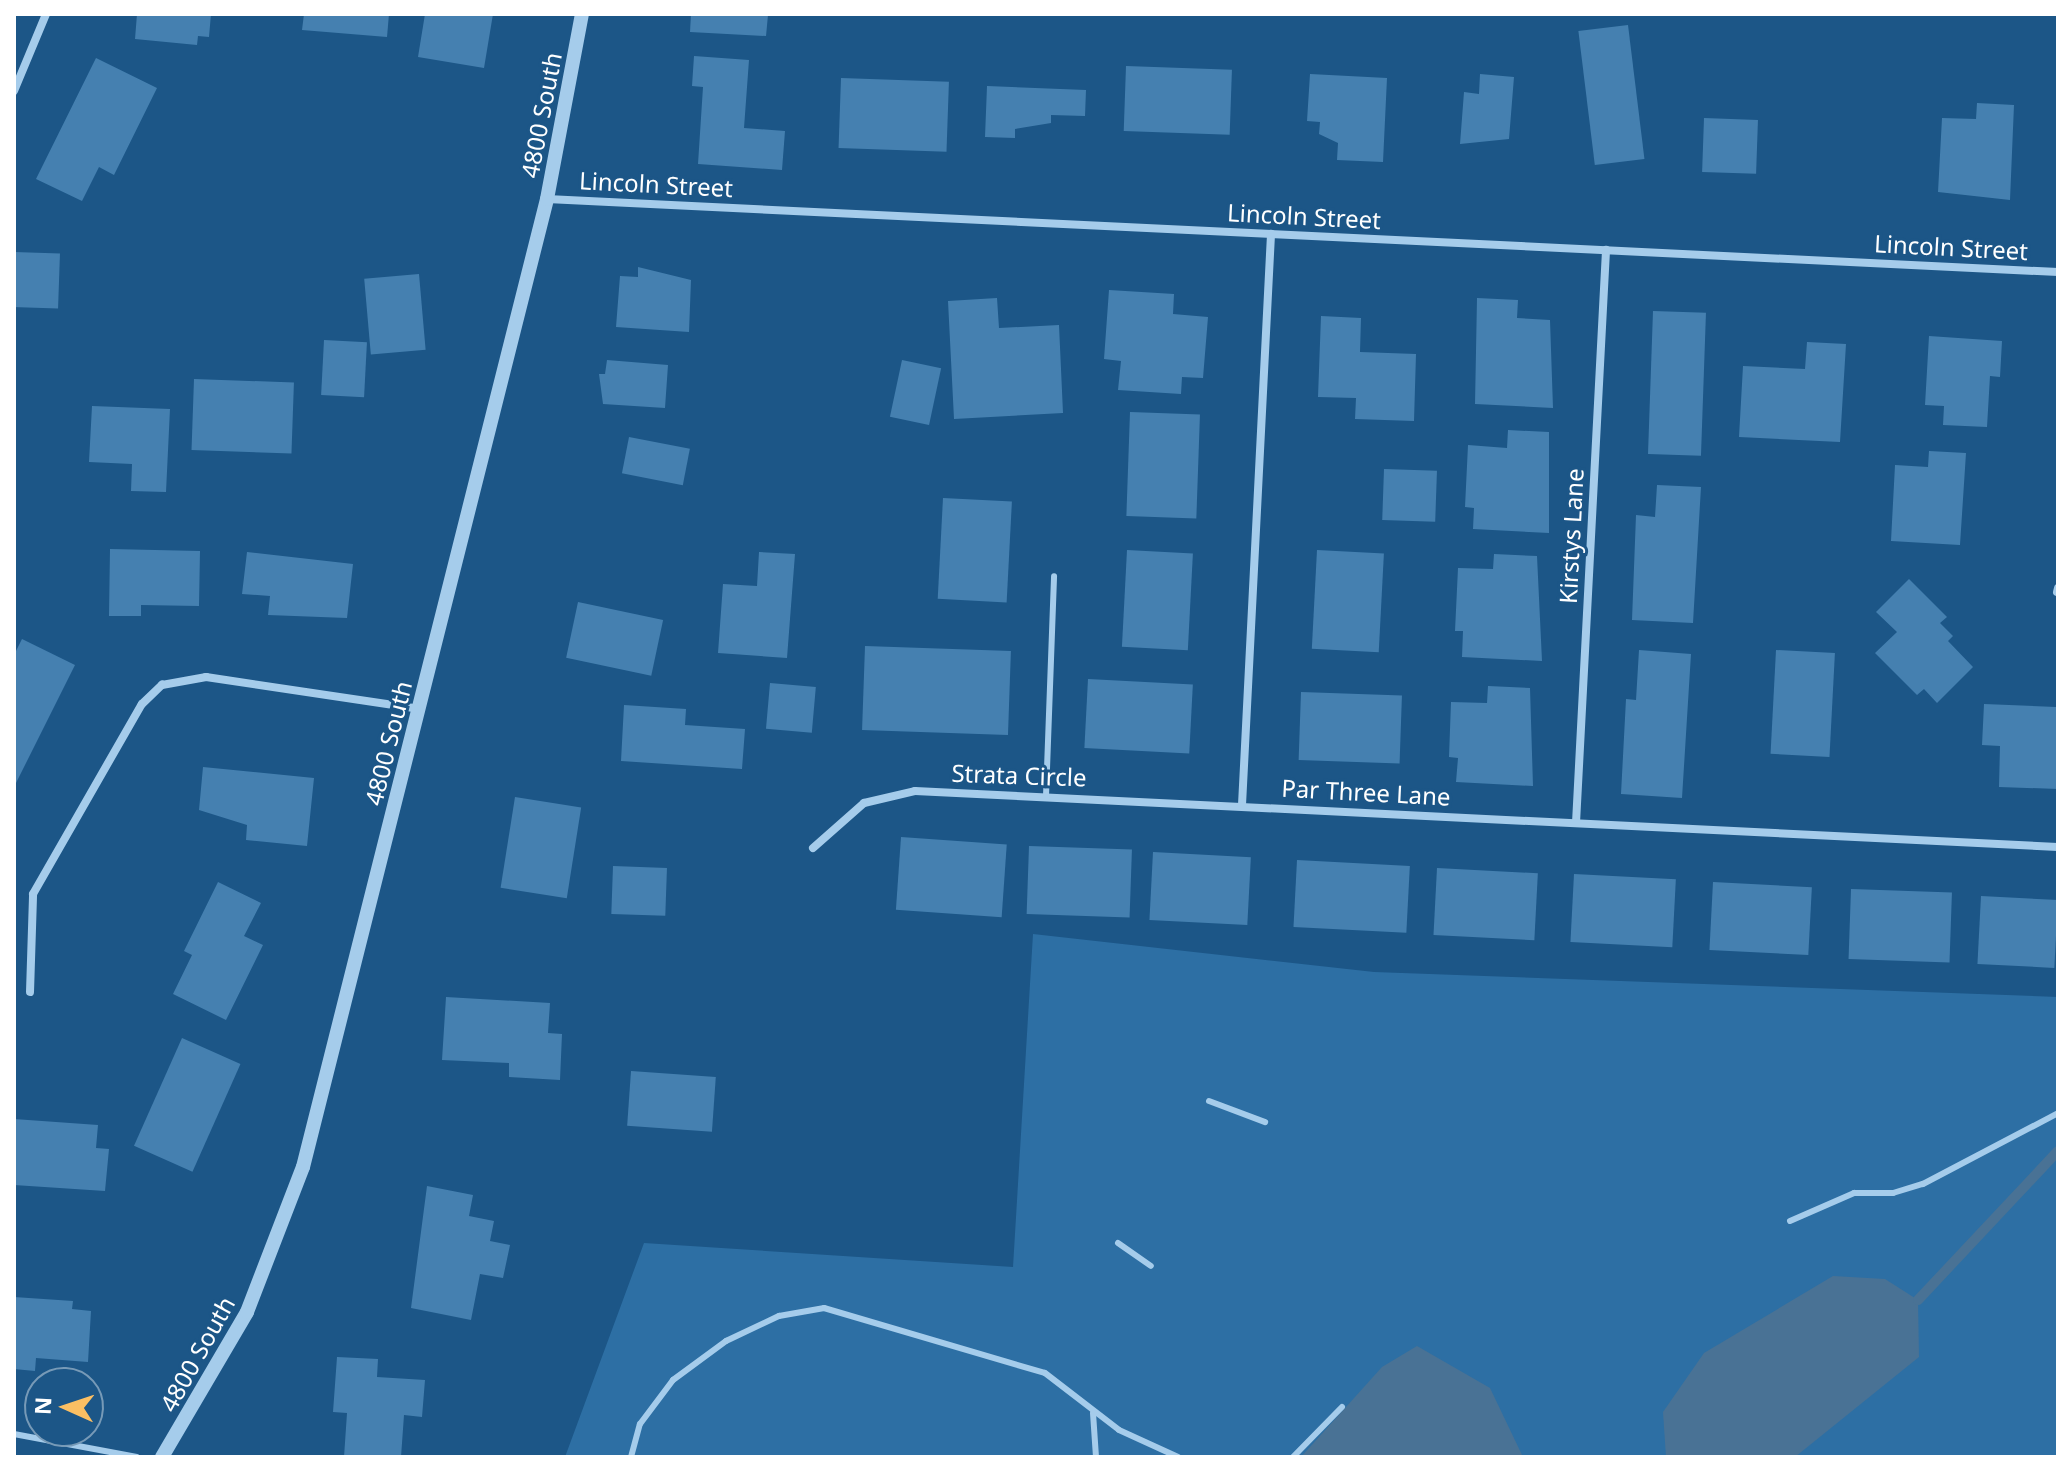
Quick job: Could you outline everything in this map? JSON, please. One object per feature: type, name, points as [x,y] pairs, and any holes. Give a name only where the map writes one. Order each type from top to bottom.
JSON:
[{"type":"street","points":[[14,91],[46,14]]},
{"type":"street","name":"4800 South","points":[[162,1457],[220,1365],[279,1236],[419,709],[547,199],[582,14]]},
{"type":"street","name":"Lincoln Street","points":[[547,199],[2058,272]]},
{"type":"street","points":[[1242,805],[1271,234]]},
{"type":"street","name":"Kirstys Lane","points":[[1576,823],[1606,250]]},
{"type":"street","points":[[30,992],[33,894],[142,704],[162,685],[206,677],[419,709]]},
{"type":"street","name":"Strata Circle","points":[[813,848],[847,814],[895,793],[1242,805]]},
{"type":"street","name":"Par Three Lane","points":[[1242,805],[2058,847]]},
{"type":"lane","points":[[1046,796],[1054,576]]},
{"type":"lane","points":[[1209,1101],[1265,1122]]},
{"type":"lane","points":[[1790,1221],[1854,1193],[1893,1193],[1923,1184],[2058,1113]]},
{"type":"lane","points":[[1118,1243],[1151,1266]]},
{"type":"lane","points":[[631,1457],[640,1424],[673,1380],[752,1328],[824,1308],[1045,1373],[1093,1412],[1178,1457]]},
{"type":"lane","points":[[1293,1457],[1342,1407]]},
{"type":"lane","points":[[1093,1412],[1096,1457]]},
{"type":"lane","points":[[14,1434],[137,1457]]},
{"type":"shaded area","points":[[1033,934],[1374,972],[2058,997],[2058,1457],[565,1457],[644,1243],[1013,1267]]},
{"type":"shaded area","points":[[1833,1276],[1885,1279],[1918,1300],[1919,1357],[1795,1457],[1666,1457],[1663,1412],[1704,1353]]},
{"type":"shaded area","points":[[1417,1346],[1490,1388],[1523,1457],[1301,1457],[1382,1367]]},
{"type":"building","points":[[137,14],[211,14],[209,37],[198,36],[197,45],[135,39]]},
{"type":"building","points":[[304,14],[389,14],[387,37],[302,30]]},
{"type":"building","points":[[425,14],[493,14],[484,68],[418,57]]},
{"type":"building","points":[[691,14],[768,15],[766,36],[690,32]]},
{"type":"building","points":[[1628,25],[1644,159],[1595,165],[1578,31]]},
{"type":"building","points":[[694,56],[749,60],[744,128],[785,131],[782,170],[698,164],[703,87],[692,86]]},
{"type":"building","points":[[96,58],[157,88],[114,175],[99,167],[82,201],[36,179]]},
{"type":"building","points":[[1126,66],[1232,70],[1230,135],[1124,131]]},
{"type":"building","points":[[1310,74],[1387,78],[1383,162],[1337,160],[1338,143],[1319,134],[1320,122],[1307,121]]},
{"type":"building","points":[[1480,74],[1514,77],[1509,139],[1460,144],[1464,92],[1479,94]]},
{"type":"building","points":[[841,78],[949,82],[946,152],[839,148]]},
{"type":"building","points":[[987,86],[1086,90],[1085,116],[1051,115],[1051,123],[1015,129],[1015,138],[985,137]]},
{"type":"building","points":[[1977,103],[2014,105],[2010,200],[1938,192],[1942,118],[1976,119]]},
{"type":"building","points":[[1704,118],[1758,120],[1756,174],[1702,172]]},
{"type":"building","points":[[14,252],[60,254],[58,309],[14,307]]},
{"type":"building","points":[[638,267],[691,280],[689,332],[616,327],[620,276],[638,277]]},
{"type":"building","points":[[419,274],[426,350],[371,355],[364,279]]},
{"type":"building","points":[[1109,290],[1174,294],[1173,314],[1208,317],[1203,378],[1182,377],[1181,394],[1118,390],[1121,361],[1104,359]]},
{"type":"building","points":[[997,298],[999,328],[1059,325],[1063,413],[954,419],[948,301]]},
{"type":"building","points":[[1477,298],[1518,300],[1517,318],[1550,320],[1553,408],[1475,404]]},
{"type":"building","points":[[1653,311],[1706,313],[1701,456],[1648,454]]},
{"type":"building","points":[[1321,316],[1361,318],[1360,352],[1416,354],[1414,421],[1355,419],[1356,398],[1318,397]]},
{"type":"building","points":[[1929,336],[2002,341],[2000,377],[1990,376],[1987,427],[1943,425],[1944,406],[1925,405]]},
{"type":"building","points":[[324,340],[367,342],[364,397],[321,395]]},
{"type":"building","points":[[1807,342],[1846,344],[1840,442],[1739,437],[1743,366],[1805,369]]},
{"type":"building","points":[[607,360],[668,365],[665,408],[603,404],[599,374],[605,374]]},
{"type":"building","points":[[902,360],[941,368],[929,425],[890,417]]},
{"type":"building","points":[[194,379],[294,382],[291,453],[192,450]]},
{"type":"building","points":[[92,406],[170,409],[166,492],[131,491],[132,464],[89,462]]},
{"type":"building","points":[[1130,412],[1200,414],[1196,518],[1126,516]]},
{"type":"building","points":[[1508,430],[1549,432],[1549,533],[1473,529],[1474,508],[1465,507],[1468,445],[1507,448]]},
{"type":"building","points":[[629,437],[690,449],[683,485],[622,473]]},
{"type":"building","points":[[1929,451],[1966,453],[1960,545],[1891,541],[1895,465],[1928,467]]},
{"type":"building","points":[[1384,469],[1437,471],[1435,522],[1382,520]]},
{"type":"building","points":[[1657,485],[1701,487],[1693,623],[1632,620],[1636,515],[1655,517]]},
{"type":"building","points":[[943,498],[1012,502],[1007,602],[938,599]]},
{"type":"building","points":[[110,549],[200,551],[199,606],[141,605],[141,616],[109,616]]},
{"type":"building","points":[[1127,550],[1193,553],[1188,650],[1122,647]]},
{"type":"building","points":[[1317,550],[1384,554],[1379,652],[1312,649]]},
{"type":"building","points":[[247,552],[353,564],[347,618],[268,615],[270,596],[242,594]]},
{"type":"building","points":[[759,552],[795,554],[787,658],[718,653],[723,584],[757,586]]},
{"type":"building","points":[[1494,554],[1537,556],[1542,661],[1462,657],[1463,631],[1455,631],[1458,568],[1493,569]]},
{"type":"building","points":[[1909,579],[1947,617],[1940,623],[1953,636],[1948,641],[1973,667],[1937,703],[1924,689],[1917,695],[1875,653],[1897,632],[1876,612]]},
{"type":"building","points":[[578,602],[663,620],[651,676],[566,658]]},
{"type":"building","points":[[22,639],[75,665],[14,787],[14,655]]},
{"type":"building","points":[[865,646],[1011,651],[1008,735],[862,730]]},
{"type":"building","points":[[1639,650],[1691,654],[1682,798],[1621,794],[1626,699],[1636,700]]},
{"type":"building","points":[[1776,650],[1835,653],[1829,757],[1771,754]]},
{"type":"building","points":[[1088,679],[1193,684],[1189,753],[1084,748]]},
{"type":"building","points":[[770,683],[816,687],[812,733],[766,729]]},
{"type":"building","points":[[1488,686],[1530,688],[1533,786],[1456,782],[1458,758],[1449,757],[1451,702],[1487,703]]},
{"type":"building","points":[[1301,692],[1402,696],[1400,763],[1299,760]]},
{"type":"building","points":[[1984,704],[2056,707],[2058,789],[1999,787],[2000,746],[1982,745]]},
{"type":"building","points":[[624,705],[686,709],[685,725],[745,729],[742,769],[621,761]]},
{"type":"building","points":[[203,767],[314,778],[307,846],[246,840],[247,825],[199,810]]},
{"type":"building","points":[[515,797],[581,807],[567,898],[501,888]]},
{"type":"building","points":[[901,837],[1007,844],[1002,917],[896,910]]},
{"type":"building","points":[[1029,846],[1132,850],[1130,918],[1027,914]]},
{"type":"building","points":[[1153,852],[1251,857],[1247,925],[1149,920]]},
{"type":"building","points":[[1297,860],[1410,866],[1406,933],[1293,927]]},
{"type":"building","points":[[613,866],[667,868],[665,916],[611,914]]},
{"type":"building","points":[[1437,868],[1538,873],[1534,940],[1433,935]]},
{"type":"building","points":[[1574,874],[1676,879],[1672,947],[1570,942]]},
{"type":"building","points":[[218,882],[261,903],[244,936],[263,945],[226,1020],[173,994],[192,955],[184,951]]},
{"type":"building","points":[[1713,882],[1812,887],[1808,955],[1709,950]]},
{"type":"building","points":[[1851,889],[1952,893],[1949,962],[1849,959]]},
{"type":"building","points":[[1981,896],[2058,900],[2054,968],[1977,964]]},
{"type":"building","points":[[446,997],[550,1003],[548,1033],[562,1034],[560,1080],[509,1077],[509,1063],[442,1060]]},
{"type":"building","points":[[182,1038],[240,1064],[192,1172],[134,1146]]},
{"type":"building","points":[[631,1071],[716,1077],[712,1132],[627,1126]]},
{"type":"building","points":[[14,1119],[98,1125],[96,1148],[109,1149],[105,1191],[14,1185]]},
{"type":"building","points":[[427,1186],[473,1195],[469,1216],[494,1221],[490,1241],[510,1245],[503,1278],[480,1274],[471,1320],[411,1308]]},
{"type":"building","points":[[14,1297],[73,1301],[72,1309],[91,1311],[88,1362],[36,1358],[35,1367],[14,1369]]},
{"type":"building","points":[[337,1357],[378,1359],[377,1377],[425,1380],[422,1417],[404,1415],[401,1457],[344,1457],[347,1413],[333,1412]]},
{"type":"waterway","points":[[1918,1300],[2058,1151]]}]
